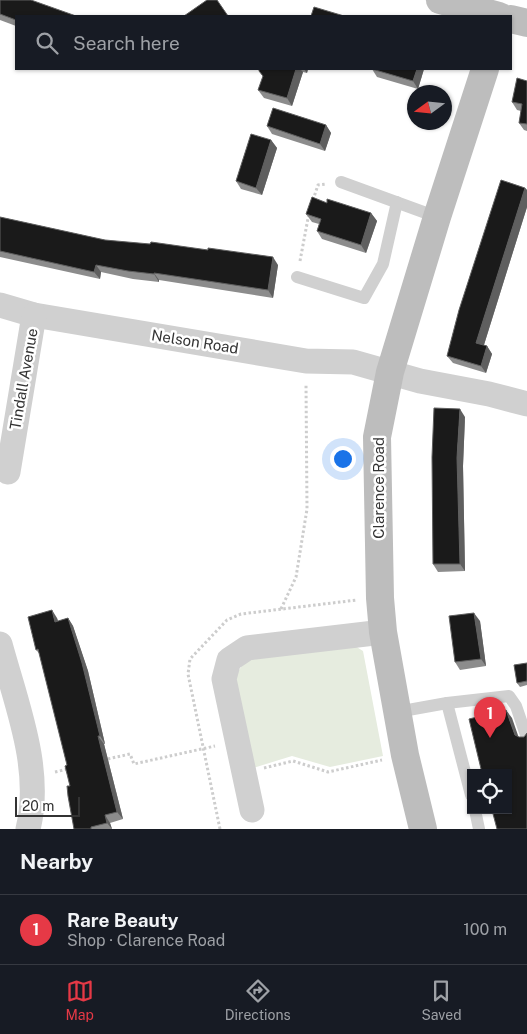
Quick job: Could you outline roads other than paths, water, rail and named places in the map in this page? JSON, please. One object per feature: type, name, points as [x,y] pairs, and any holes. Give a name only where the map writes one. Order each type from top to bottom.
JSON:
[{"type":"street","points":[[444,1],[495,15]]},
{"type":"street","points":[[512,19],[527,23]]},
{"type":"street","name":"Clarence Road","points":[[423,829],[405,755],[383,632],[380,598],[377,437],[390,372],[437,217],[485,70]]},
{"type":"street","name":"Nelson Road","points":[[0,305],[34,315],[306,361],[353,362],[420,381],[489,394],[527,404]]},
{"type":"street","name":"Tindall Avenue","points":[[8,472],[34,315]]},
{"type":"street","points":[[252,810],[224,679],[229,660],[247,648],[383,632]]},
{"type":"street","points":[[0,644],[7,700],[30,758],[32,809],[28,829]]},
{"type":"lane","points":[[341,182],[437,217]]},
{"type":"lane","points":[[297,277],[364,298],[383,264],[397,202]]},
{"type":"lane","points":[[397,712],[447,703],[509,696],[516,706],[527,738]]},
{"type":"lane","points":[[447,703],[467,780]]},
{"type":"lane","points":[[476,814],[479,829]]},
{"type":"place","name":"Rare Beauty","points":[[490,738]]}]
